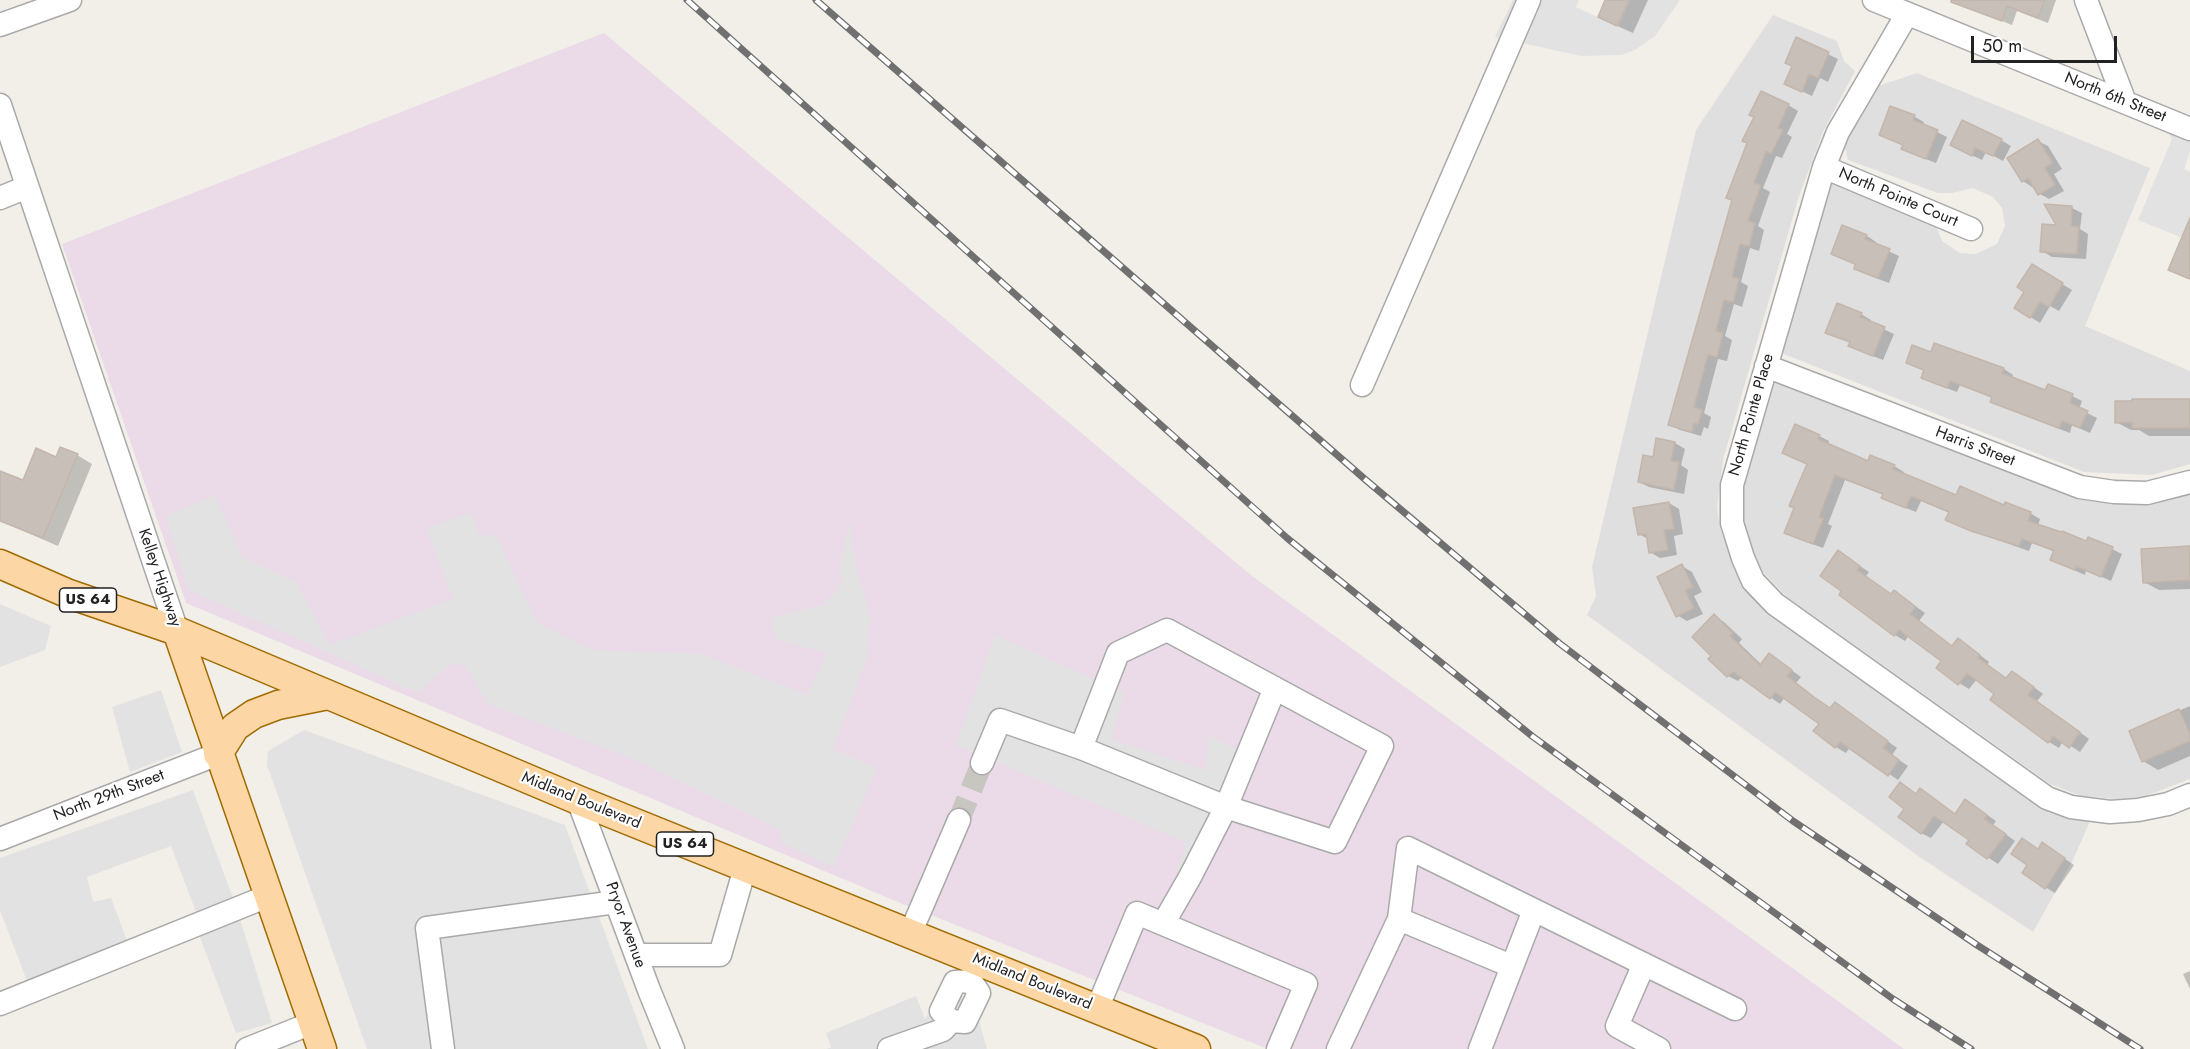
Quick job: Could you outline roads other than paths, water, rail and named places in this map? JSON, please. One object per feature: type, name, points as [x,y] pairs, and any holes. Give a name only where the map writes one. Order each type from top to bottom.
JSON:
[{"type":"main road","name":"Midland Boulevard","points":[[0,564],[69,594],[177,631],[578,800],[910,934],[976,971],[1097,1009],[1196,1049]]},
{"type":"main road","name":"Kelley Highway","points":[[177,631],[317,1036]]},
{"type":"main road","points":[[219,754],[235,727],[254,714],[278,705],[328,695]]},
{"type":"street","points":[[0,25],[70,0]]},
{"type":"street","points":[[1362,385],[1529,0]]},
{"type":"street","name":"North 6th Street","points":[[1874,0],[2190,129]]},
{"type":"street","points":[[2086,0],[2125,102]]},
{"type":"street","name":"North Pointe Place","points":[[1907,14],[1838,132],[1824,168],[1732,485],[1732,524],[1753,581],[1775,604],[2047,798],[2071,807],[2110,812],[2139,810],[2168,804],[2190,795]]},
{"type":"street","name":"Kelley Highway","points":[[0,105],[177,631]]},
{"type":"street","name":"North Pointe Court","points":[[1824,168],[1971,229]]},
{"type":"street","points":[[0,198],[27,188]]},
{"type":"street","name":"Harris Street","points":[[1766,366],[2080,487],[2114,492],[2147,493],[2190,482]]},
{"type":"street","points":[[982,763],[1000,720],[1081,748],[1226,807],[1335,842],[1382,746],[1167,630],[1118,653],[1081,748]]},
{"type":"street","points":[[1163,924],[1226,807],[1275,688]]},
{"type":"street","name":"North 29th Street","points":[[0,839],[219,754]]},
{"type":"street","name":"Pryor Avenue","points":[[578,800],[673,1049]]},
{"type":"street","points":[[910,934],[958,820]]},
{"type":"street","points":[[1338,1049],[1399,919],[1408,848],[1735,1009]]},
{"type":"street","points":[[636,956],[720,955],[745,868]]},
{"type":"street","points":[[0,1004],[268,896]]},
{"type":"street","points":[[443,1049],[427,928],[616,902]]},
{"type":"street","points":[[1480,1049],[1534,910]]},
{"type":"street","points":[[1097,1009],[1137,913],[1306,984],[1278,1049]]},
{"type":"street","points":[[1399,919],[1511,966]]},
{"type":"street","points":[[1644,964],[1617,1026],[1659,1049]]},
{"type":"street","points":[[889,1049],[948,1033],[965,1022],[979,993],[976,971]]},
{"type":"street","points":[[247,1049],[317,1036]]},
{"type":"tunnel","points":[[959,820],[982,763]]},
{"type":"railway","points":[[687,0],[1287,538],[1532,736],[1893,999],[1971,1049]]},
{"type":"railway","points":[[816,0],[1367,481],[1559,643],[1793,821],[1977,945],[2140,1049]]}]
